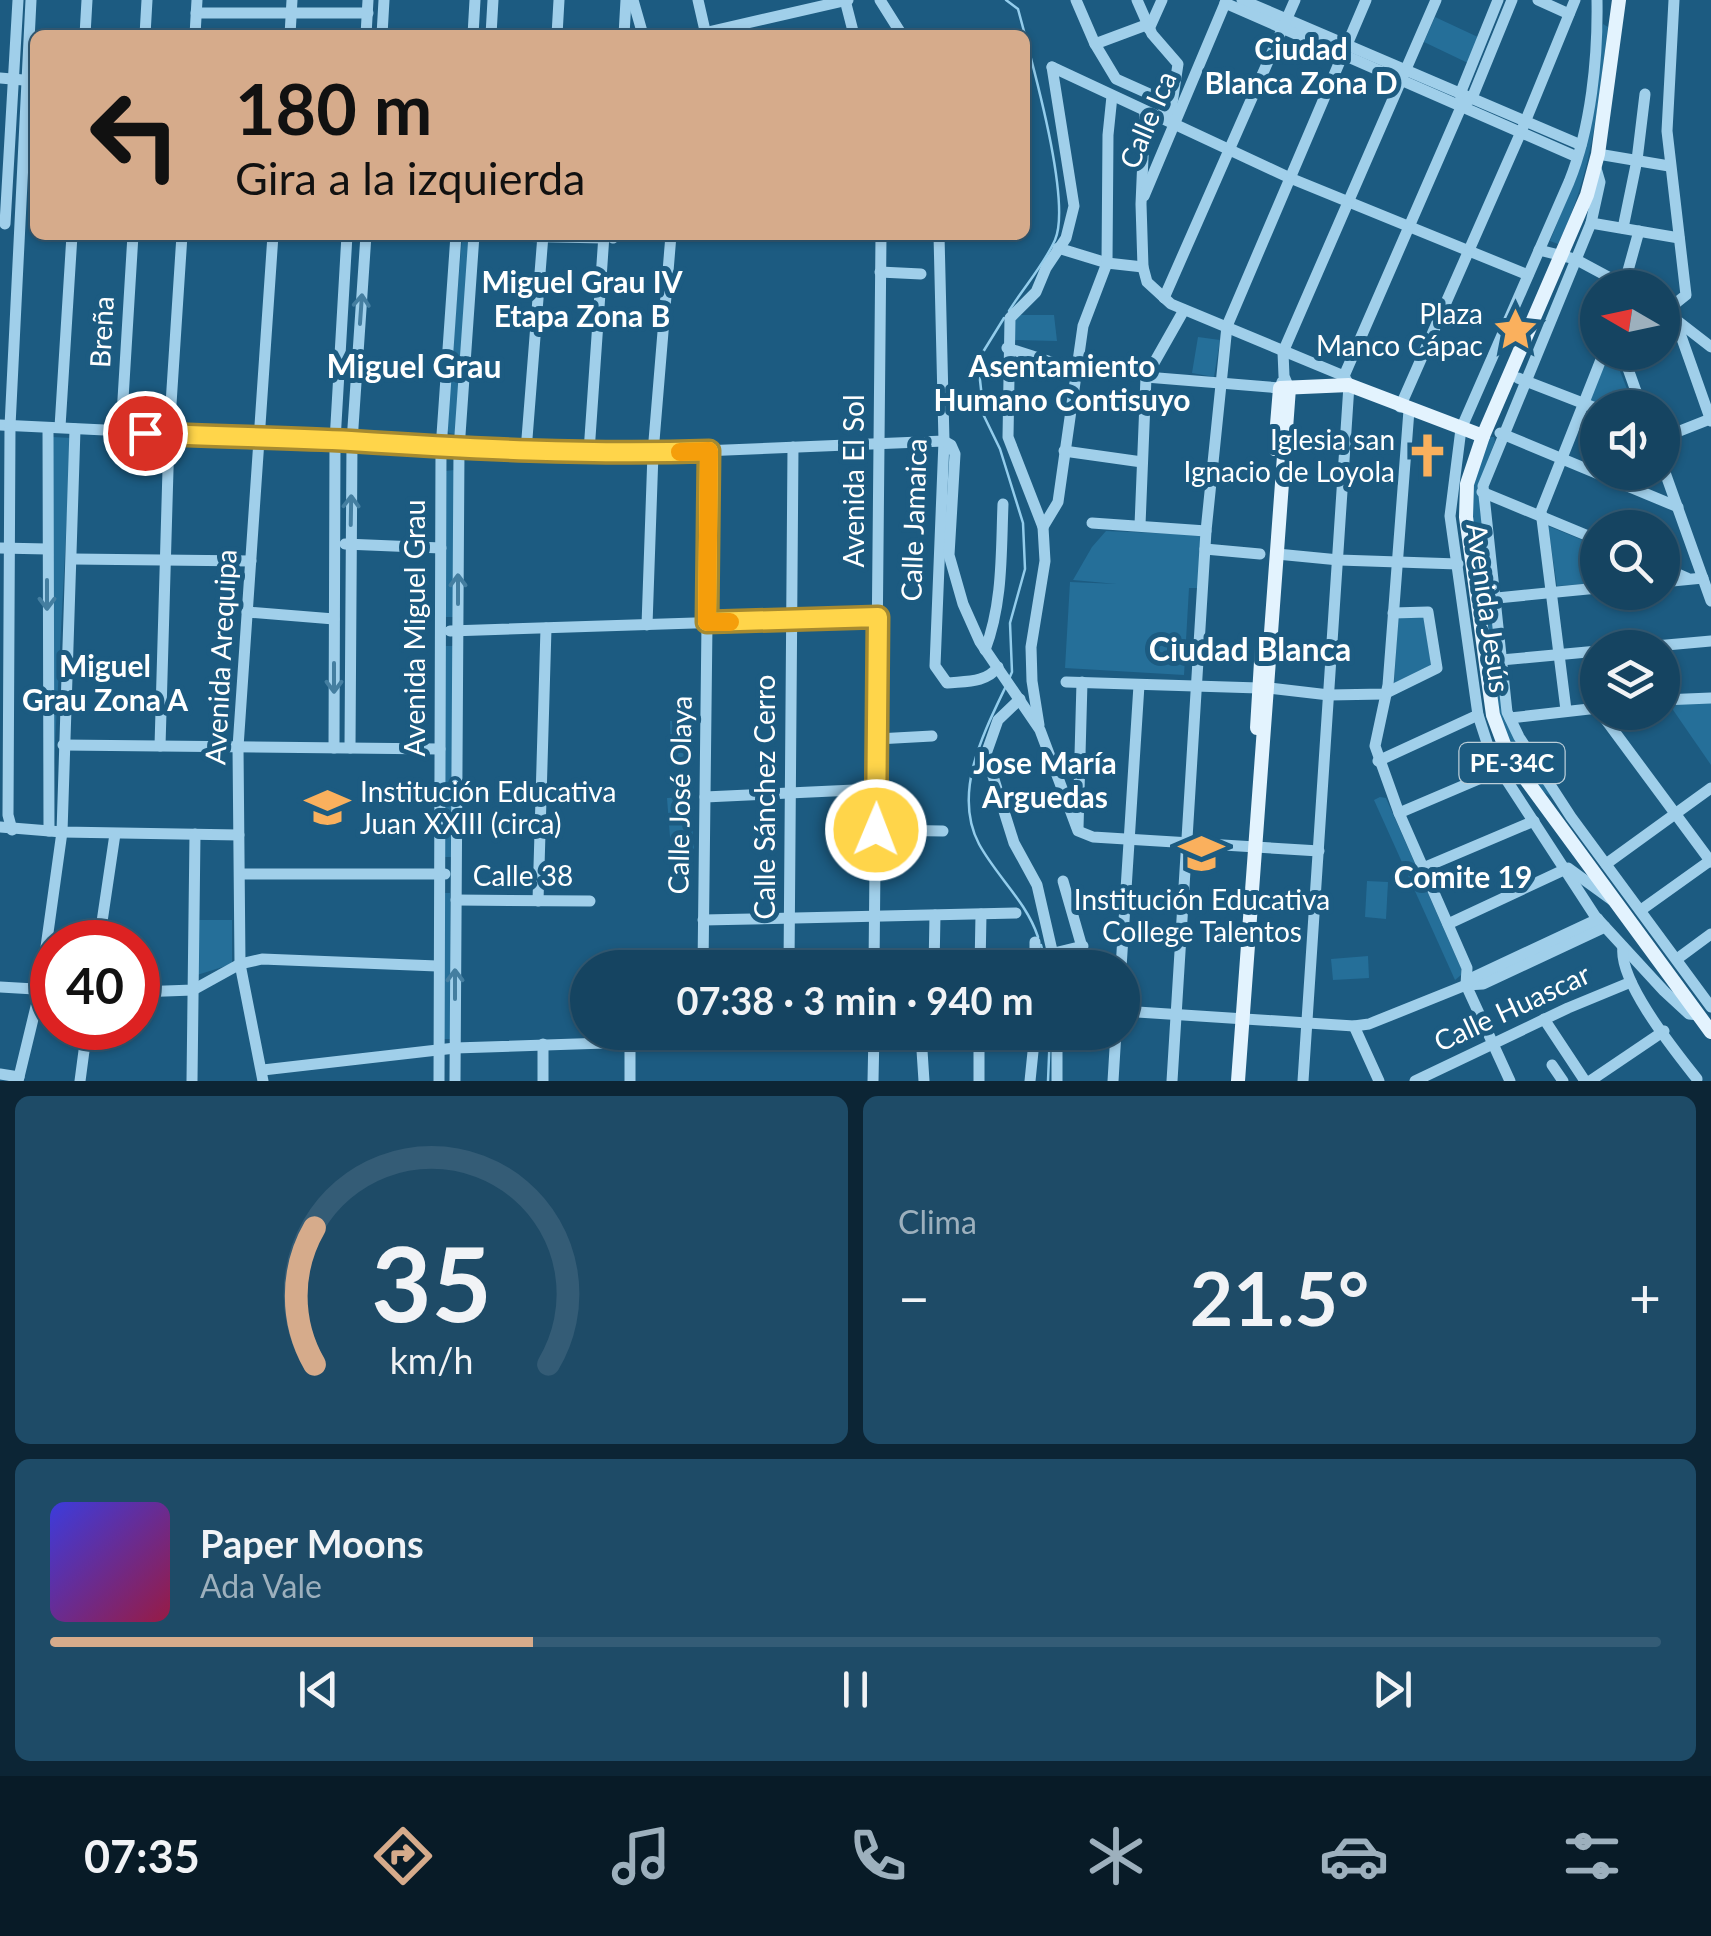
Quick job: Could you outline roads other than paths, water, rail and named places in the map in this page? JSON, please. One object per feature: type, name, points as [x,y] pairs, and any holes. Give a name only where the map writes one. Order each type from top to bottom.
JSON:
[{"type":"main road","name":"PE-34C","points":[[1620,0],[1596,160],[1569,257],[1460,483],[1473,570],[1485,600],[1493,715],[1508,755],[1612,900],[1705,1011],[1711,1032]]},
{"type":"main road","points":[[1284,384],[1346,380],[1461,430],[1485,432]]},
{"type":"main road","points":[[1264,688],[1278,554],[1284,384]]},
{"type":"main road","points":[[1238,1081],[1253,847],[1258,842],[1284,384]]},
{"type":"street","points":[[18,0],[18,80],[8,224],[20,236],[5,425],[6,829],[239,834]]},
{"type":"street","points":[[18,80],[30,0]]},
{"type":"street","points":[[85,30],[87,0]]},
{"type":"street","points":[[145,30],[147,0]]},
{"type":"street","points":[[382,30],[384,0]]},
{"type":"street","points":[[473,30],[475,0]]},
{"type":"street","points":[[491,30],[494,0]]},
{"type":"street","points":[[557,30],[559,0]]},
{"type":"street","points":[[625,30],[630,0]]},
{"type":"street","points":[[630,0],[641,30]]},
{"type":"street","points":[[698,0],[702,30]]},
{"type":"street","points":[[719,30],[846,0],[853,30]]},
{"type":"street","points":[[880,0],[899,30]]},
{"type":"street","points":[[1076,0],[1116,79],[1154,96],[1171,120]]},
{"type":"street","points":[[1137,0],[1148,27],[1178,64],[1171,120]]},
{"type":"street","points":[[1095,44],[1148,27],[1162,0]]},
{"type":"street","points":[[1242,0],[1285,24]]},
{"type":"street","points":[[1164,298],[1295,0]]},
{"type":"street","points":[[1172,1081],[1206,531],[1227,326],[1366,0]]},
{"type":"street","points":[[1146,378],[1284,384],[1283,352],[1436,0]]},
{"type":"street","points":[[1465,99],[1498,0]]},
{"type":"street","points":[[1303,1081],[1338,560],[1346,380],[1407,227],[1512,0]]},
{"type":"street","points":[[1538,0],[1569,14]]},
{"type":"street","points":[[1510,1081],[1466,985],[1467,968],[1398,813],[1378,761],[1375,736],[1388,684],[1404,408],[1574,0]]},
{"type":"street","name":"Avenida Jesús","points":[[1597,0],[1595,52],[1579,151],[1461,430],[1460,483],[1450,516],[1455,564],[1478,715],[1500,770],[1602,923],[1664,992],[1690,1014],[1705,1011]]},
{"type":"street","points":[[1674,0],[1666,114],[1686,294],[1680,300]]},
{"type":"street","points":[[1225,2],[1346,48],[1579,151]]},
{"type":"street","name":"Calle Ica","points":[[1141,204],[1171,120],[1225,2]]},
{"type":"street","points":[[197,6],[368,6]]},
{"type":"street","points":[[1040,730],[1031,647],[1045,561],[1043,527],[1008,437],[1007,348],[1010,318],[1036,292],[1066,238],[1074,206],[1052,68],[1290,178],[1528,275]]},
{"type":"street","points":[[1623,228],[1645,94]]},
{"type":"street","points":[[1043,527],[1058,502],[1086,312],[1108,263],[1108,136],[1112,96]]},
{"type":"street","points":[[1145,111],[1141,204],[1147,282],[1184,310],[1346,380]]},
{"type":"street","points":[[1669,166],[1637,160],[1596,160],[1600,182],[1591,222],[1569,257],[1482,492],[1485,600],[1501,660],[1510,718],[1519,737],[1606,864],[1677,958],[1705,1011]]},
{"type":"street","points":[[1591,222],[1679,238]]},
{"type":"street","points":[[1630,270],[1639,231]]},
{"type":"street","points":[[55,832],[47,549],[72,240]]},
{"type":"street","name":"Breña","points":[[121,432],[133,240]]},
{"type":"street","points":[[160,746],[169,434],[182,240]]},
{"type":"street","name":"Avenida Arequipa","points":[[263,1075],[240,964],[238,747],[273,240]]},
{"type":"street","points":[[334,748],[334,441],[348,240]]},
{"type":"street","points":[[350,748],[352,442],[366,240]]},
{"type":"street","name":"Avenida Miguel Grau","points":[[439,1081],[441,449],[459,240]]},
{"type":"street","name":"Avenida Miguel Grau","points":[[455,1081],[459,449],[474,240]]},
{"type":"street","points":[[526,451],[543,240]]},
{"type":"street","points":[[588,452],[609,240]]},
{"type":"street","points":[[647,624],[654,453],[671,240]]},
{"type":"street","name":"Avenida El Sol","points":[[874,950],[881,240]]},
{"type":"street","name":"Calle Jamaica","points":[[938,240],[944,441],[935,666],[947,684],[983,680],[999,669]]},
{"type":"street","points":[[1058,248],[1108,263],[1143,267]]},
{"type":"street","points":[[1539,250],[1569,257],[1595,270]]},
{"type":"street","points":[[880,272],[920,274]]},
{"type":"street","points":[[1140,525],[1146,378],[1184,310]]},
{"type":"street","points":[[1680,322],[1711,347]]},
{"type":"street","points":[[1680,343],[1711,420],[1680,431]]},
{"type":"street","points":[[1007,348],[1076,370]]},
{"type":"street","points":[[1509,375],[1580,403]]},
{"type":"street","points":[[1566,710],[1541,511],[1580,411]]},
{"type":"street","points":[[5,425],[526,451],[654,453],[944,441],[955,454],[949,555],[963,604],[985,650],[1040,730],[1080,833]]},
{"type":"street","points":[[50,920],[73,559],[75,429]]},
{"type":"street","points":[[1485,432],[1503,434],[1678,507]]},
{"type":"street","name":"Calle Sánchez Cerro","points":[[789,950],[794,447]]},
{"type":"street","name":"Calle José Olaya","points":[[703,950],[709,451]]},
{"type":"street","points":[[1064,452],[1142,462]]},
{"type":"street","points":[[1672,490],[1711,601]]},
{"type":"street","points":[[1482,492],[1580,532]]},
{"type":"street","points":[[985,650],[998,603],[1003,504]]},
{"type":"street","points":[[1092,523],[1206,531]]},
{"type":"street","points":[[334,544],[441,548]]},
{"type":"street","points":[[4,548],[47,549]]},
{"type":"street","points":[[1205,549],[1260,554]]},
{"type":"street","points":[[1278,554],[1464,564],[1473,570]]},
{"type":"street","points":[[73,559],[251,560]]},
{"type":"street","points":[[1485,600],[1580,589]]},
{"type":"street","points":[[247,612],[334,619]]},
{"type":"street","points":[[1066,682],[1264,688],[1329,695],[1384,694],[1437,668],[1428,612],[1392,613]]},
{"type":"street","points":[[440,632],[878,617]]},
{"type":"street","points":[[538,901],[546,628]]},
{"type":"street","points":[[1680,644],[1711,641]]},
{"type":"street","points":[[1501,660],[1580,652]]},
{"type":"street","points":[[1080,833],[1082,682]]},
{"type":"street","points":[[1122,950],[1139,685]]},
{"type":"street","points":[[1018,696],[998,720],[986,754],[1014,843],[1038,886],[1053,950]]},
{"type":"street","points":[[1680,699],[1711,698]]},
{"type":"street","points":[[1510,718],[1580,710]]},
{"type":"street","points":[[1378,761],[1478,715]]},
{"type":"street","points":[[1613,730],[1711,861],[1642,910]]},
{"type":"street","points":[[876,739],[932,736]]},
{"type":"street","points":[[63,746],[440,749]]},
{"type":"street","points":[[1398,813],[1500,770]]},
{"type":"street","points":[[1530,788],[1572,816]]},
{"type":"street","points":[[1606,864],[1711,788]]},
{"type":"street","points":[[705,797],[876,789]]},
{"type":"street","points":[[1424,868],[1534,821]]},
{"type":"street","points":[[876,830],[943,831]]},
{"type":"street","points":[[1080,833],[1129,840],[1318,851]]},
{"type":"street","points":[[102,920],[115,834]]},
{"type":"street","points":[[192,1081],[195,834]]},
{"type":"street","points":[[1448,924],[1564,869],[1572,870],[1612,900]]},
{"type":"street","points":[[240,874],[456,874]]},
{"type":"street","points":[[1063,881],[1085,950]]},
{"type":"street","name":"Calle 38","points":[[456,900],[590,901]]},
{"type":"street","points":[[704,920],[1016,912]]},
{"type":"street","points":[[980,950],[981,914]]},
{"type":"street","points":[[934,950],[935,915]]},
{"type":"street","points":[[1140,1013],[1368,1024],[1466,985],[1483,984],[1602,923]]},
{"type":"street","points":[[1677,958],[1711,934]]},
{"type":"street","points":[[1035,942],[1035,950]]},
{"type":"street","points":[[1067,950],[1084,946]]},
{"type":"street","points":[[1623,947],[1630,982],[1677,1053],[1701,1077]]},
{"type":"street","points":[[160,991],[193,990],[240,964],[262,959],[437,966]]},
{"type":"street","name":"Calle Huascar","points":[[1415,1081],[1630,982]]},
{"type":"street","points":[[0,987],[30,989]]},
{"type":"street","points":[[1544,1019],[1588,1081],[1664,1031]]},
{"type":"street","points":[[1354,1026],[1379,1081]]},
{"type":"street","points":[[0,1074],[18,1079],[30,1041]]},
{"type":"street","points":[[263,1075],[439,1049],[570,1043]]},
{"type":"street","points":[[543,1044],[543,1081]]},
{"type":"street","points":[[80,1081],[84,1050]]},
{"type":"street","points":[[630,1050],[630,1081]]},
{"type":"street","points":[[873,1081],[874,1050]]},
{"type":"street","points":[[924,1081],[927,1050]]},
{"type":"street","points":[[979,1050],[979,1081]]},
{"type":"street","points":[[1030,1081],[1033,1050]]},
{"type":"street","points":[[1057,1050],[1057,1081]]},
{"type":"street","points":[[1113,1081],[1115,1050]]},
{"type":"street","points":[[1304,1063],[1312,1081]]},
{"type":"street","points":[[1552,1065],[1564,1081]]},
{"type":"waterway","points":[[1006,0],[1018,9],[1024,30]]},
{"type":"waterway","points":[[1009,311],[1050,249],[1059,223],[1050,140],[1030,54]]},
{"type":"waterway","points":[[1004,318],[983,352],[980,380],[984,416],[1000,449],[1023,523],[1025,569],[1010,623],[1009,679]]},
{"type":"waterway","points":[[1006,686],[974,763],[969,804],[979,844],[1026,912],[1038,937]]},
{"type":"waterway","points":[[1041,945],[1042,950]]},
{"type":"waterway","points":[[1048,1081],[1049,1050]]},
{"type":"place","name":"Plaza Manco Cápac","points":[[1516,330]]},
{"type":"place","name":"Iglesia san Ignacio de Loyola","points":[[1428,456]]},
{"type":"place","name":"Institución Educativa Juan XXIII (circa)","points":[[327,808]]},
{"type":"place","name":"Institución Educativa College Talentos","points":[[1202,854]]},
{"type":"district","name":"Ciudad Blanca Zona D","points":[[1301,67]]},
{"type":"district","name":"Miguel Grau IV Etapa Zona B","points":[[582,300]]},
{"type":"district","name":"Miguel Grau","points":[[414,367]]},
{"type":"district","name":"Asentamiento Humano Contisuyo","points":[[1062,384]]},
{"type":"district","name":"Ciudad Blanca","points":[[1250,650]]},
{"type":"district","name":"Miguel Grau Zona A","points":[[105,684]]},
{"type":"district","name":"Jose María Arguedas","points":[[1045,781]]},
{"type":"district","name":"Comite 19","points":[[1463,878]]}]
